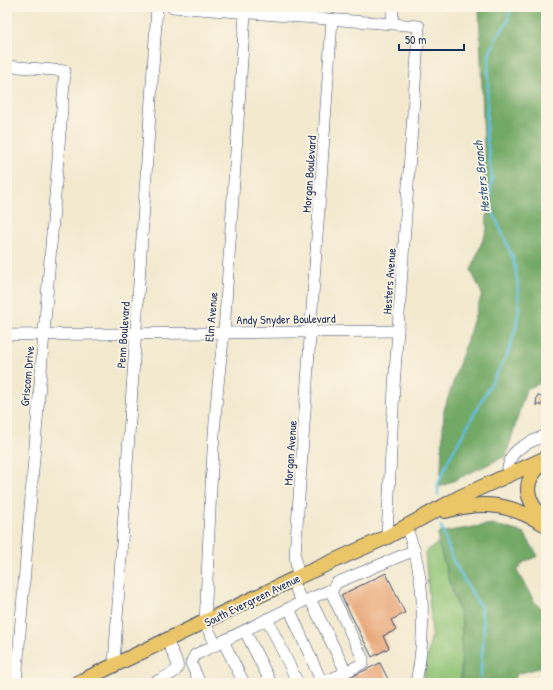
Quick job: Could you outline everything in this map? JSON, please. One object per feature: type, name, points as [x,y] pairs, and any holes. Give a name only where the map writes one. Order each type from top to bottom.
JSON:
[{"type":"main road","name":"South Evergreen Avenue","points":[[78,683],[295,579],[387,537],[460,498],[546,459]]},
{"type":"main road","points":[[546,459],[530,476],[527,486],[534,508],[546,524]]},
{"type":"main road","name":"South Evergreen Avenue","points":[[426,517],[456,508],[487,504],[512,508],[546,524]]},
{"type":"street","name":"Penn Boulevard","points":[[114,665],[157,7]]},
{"type":"street","points":[[172,7],[245,14],[392,23],[393,7]]},
{"type":"street","name":"Elm Avenue","points":[[205,622],[214,434],[219,370],[224,333],[245,14]]},
{"type":"street","name":"Morgan Boulevard","points":[[312,331],[332,20]]},
{"type":"street","name":"Hesters Avenue","points":[[387,537],[394,387],[419,26],[392,23]]},
{"type":"street","name":"Griscom Drive","points":[[7,66],[65,71],[16,683]]},
{"type":"street","name":"Morgan Avenue","points":[[312,331],[295,555],[295,579],[344,668],[342,674]]},
{"type":"street","name":"Andy Snyder Boulevard","points":[[7,335],[398,331]]},
{"type":"street","points":[[508,476],[510,460],[517,448],[546,435]]},
{"type":"street","points":[[406,527],[415,550],[423,621],[422,642],[416,683]]},
{"type":"street","points":[[200,683],[191,663],[195,656],[289,608],[330,590],[336,583],[415,550]]},
{"type":"street","points":[[289,608],[322,683],[363,663],[363,659],[330,590]]},
{"type":"street","points":[[267,619],[298,683]]},
{"type":"street","points":[[205,622],[220,643],[244,683]]},
{"type":"street","points":[[245,631],[271,683]]},
{"type":"street","points":[[152,683],[175,673],[178,667],[167,641]]},
{"type":"green space","points":[[479,7],[546,7],[546,381],[526,389],[506,456],[440,487],[444,410],[482,294],[471,270],[487,229]]},
{"type":"green space","points":[[492,524],[524,533],[538,556],[524,562],[517,571],[534,601],[546,613],[546,666],[517,674],[513,683],[460,683],[462,622],[438,543],[438,533]]},
{"type":"green space","points":[[438,543],[462,622],[460,683],[422,683],[432,634],[425,552]]},
{"type":"building","points":[[537,396],[546,397],[546,405],[536,405]]},
{"type":"building","points":[[386,573],[405,613],[391,620],[396,630],[383,636],[389,648],[372,657],[341,595]]},
{"type":"building","points":[[380,663],[390,683],[339,683],[345,680]]},
{"type":"waterway","name":"Hesters Branch","points":[[438,495],[438,485],[448,461],[507,355],[516,328],[519,308],[517,278],[513,258],[492,210],[490,196],[492,177],[486,133],[489,55],[496,38],[508,21],[511,7]]},
{"type":"waterway","name":"Hesters Branch","points":[[441,526],[453,561],[481,608],[484,632],[480,683]]}]
